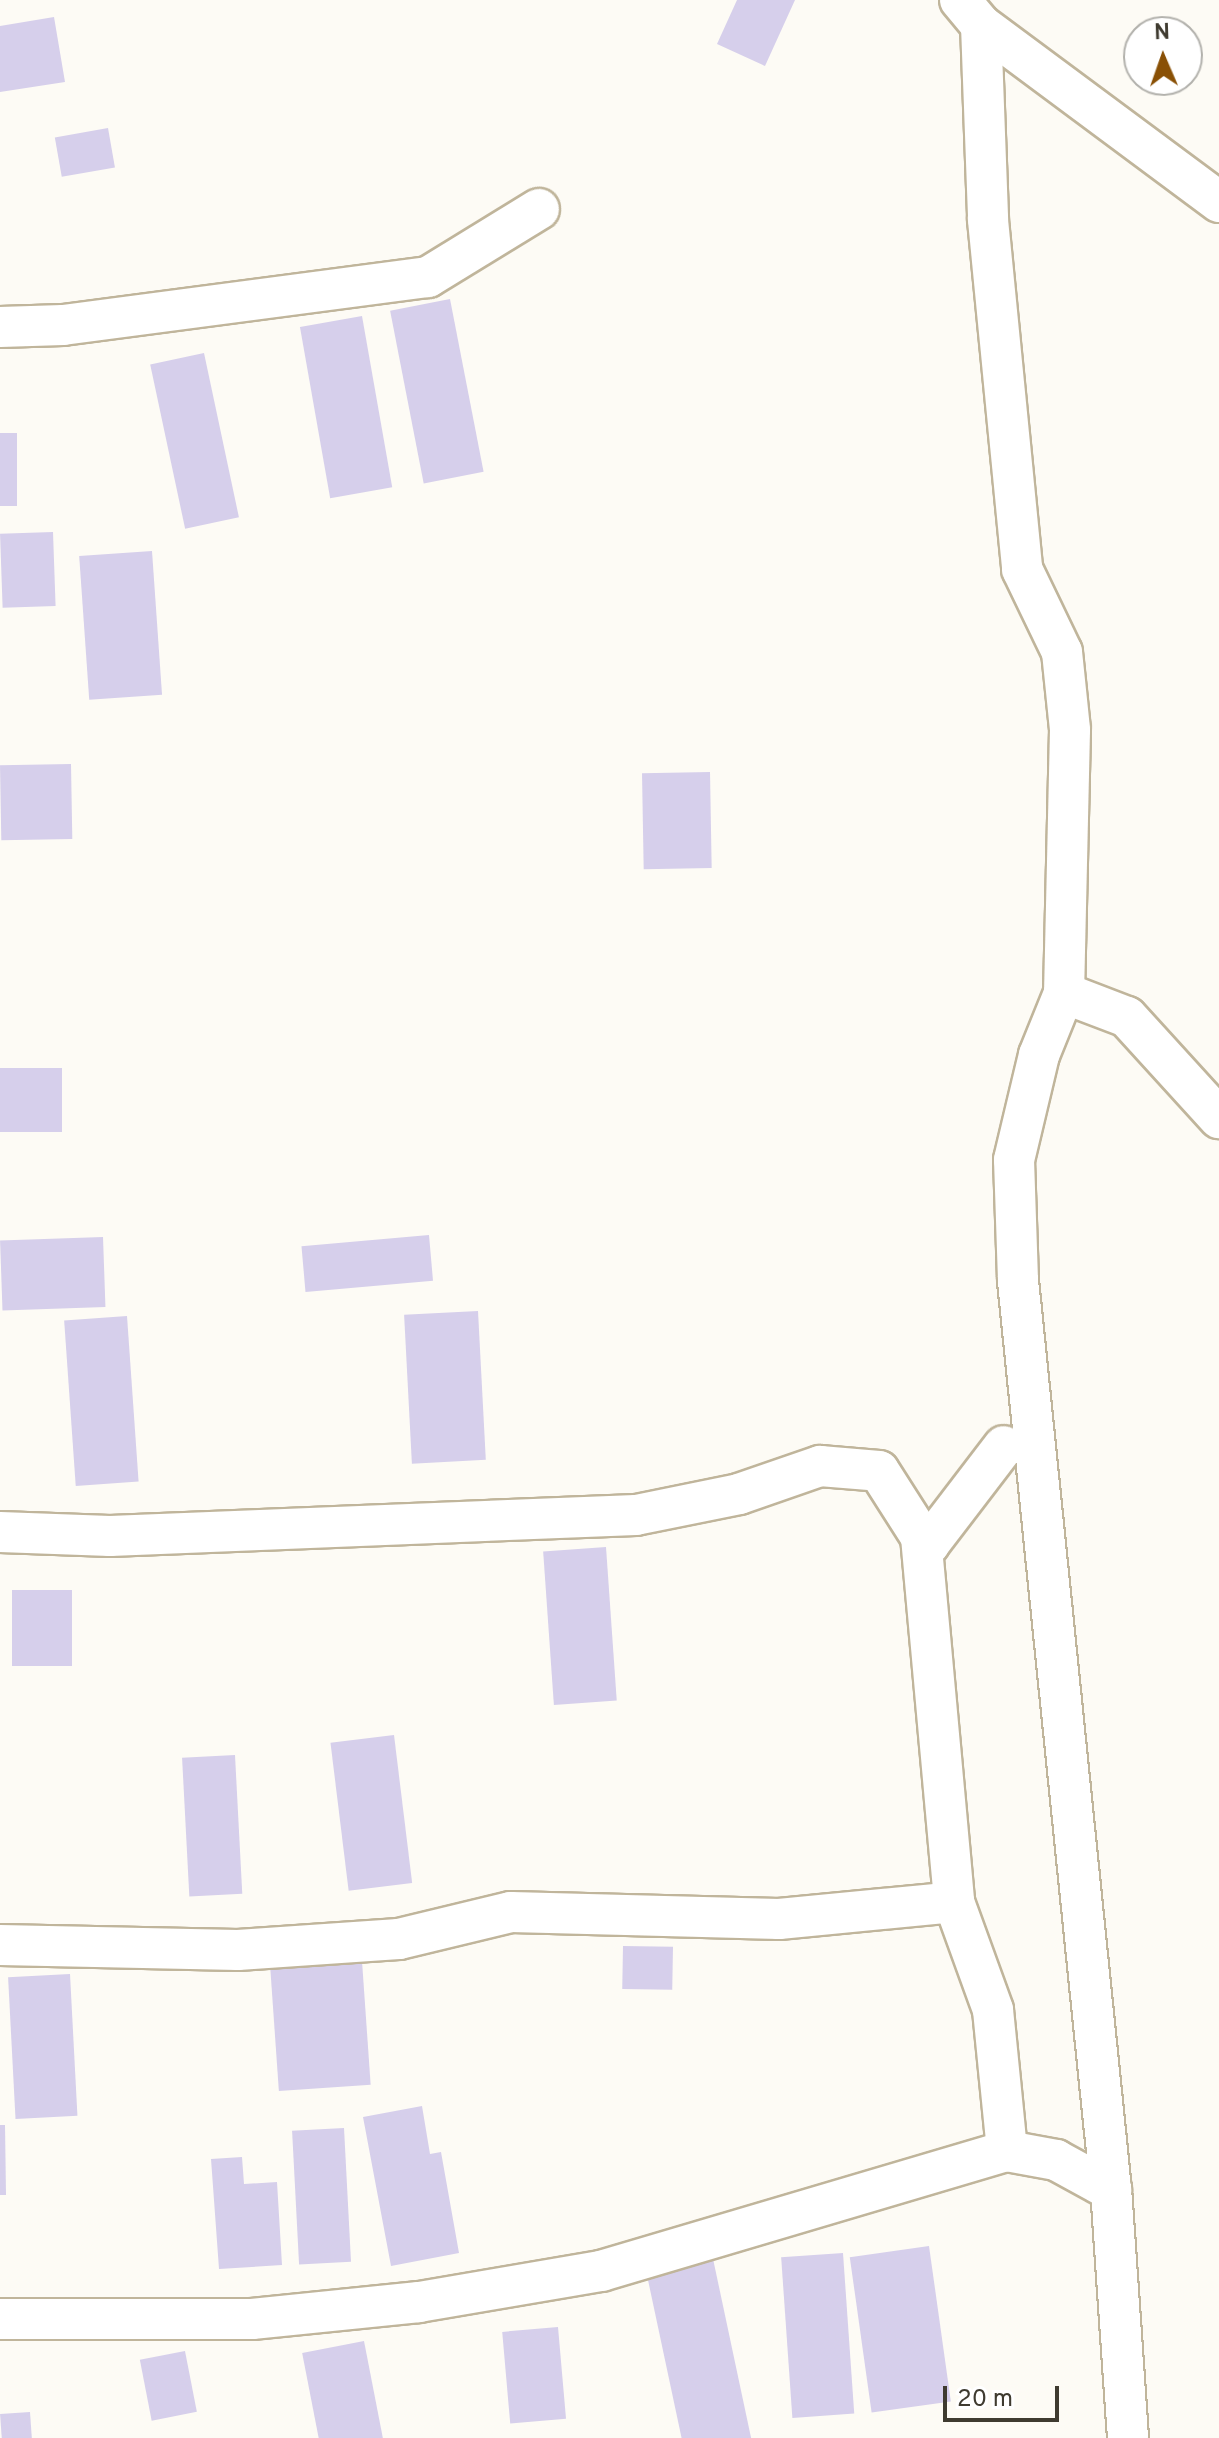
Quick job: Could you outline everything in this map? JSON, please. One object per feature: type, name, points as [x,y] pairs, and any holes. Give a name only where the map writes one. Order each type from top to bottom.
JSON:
[{"type":"street","points":[[970,12],[1219,202]]},
{"type":"street","points":[[970,12],[1022,569],[1062,652],[1070,730],[1064,993],[1039,1055],[1014,1160],[1017,1265],[1111,2190],[1128,2438]]},
{"type":"street","points":[[0,327],[63,325],[428,277],[539,209]]},
{"type":"street","points":[[1064,993],[1127,1017],[1219,1118]]},
{"type":"street","points":[[0,1532],[110,1536],[636,1515],[739,1494],[820,1466],[879,1471],[921,1537],[929,1544],[1004,1446]]},
{"type":"street","points":[[921,1537],[954,1902],[993,2010],[1007,2151]]},
{"type":"street","points":[[0,1945],[238,1950],[399,1939],[511,1912],[779,1919],[954,1902]]},
{"type":"street","points":[[0,2319],[252,2319],[419,2302],[601,2271],[1007,2151],[1056,2160],[1111,2190]]},
{"type":"building","points":[[737,0],[795,0],[765,66],[717,44]]},
{"type":"building","points":[[54,17],[65,82],[0,92],[0,26]]},
{"type":"building","points":[[108,128],[115,167],[62,177],[55,137]]},
{"type":"building","points":[[450,299],[484,472],[424,483],[390,311]]},
{"type":"building","points":[[362,316],[392,487],[330,498],[300,327]]},
{"type":"building","points":[[204,353],[239,517],[185,529],[150,364]]},
{"type":"building","points":[[0,433],[17,433],[17,506],[0,506]]},
{"type":"building","points":[[53,532],[56,606],[3,608],[0,534]]},
{"type":"building","points":[[152,551],[162,695],[89,700],[79,556]]},
{"type":"building","points":[[71,764],[72,839],[1,840],[0,765]]},
{"type":"building","points":[[710,772],[712,868],[644,869],[642,773]]},
{"type":"building","points":[[0,1068],[62,1068],[62,1132],[0,1132]]},
{"type":"building","points":[[429,1235],[433,1281],[305,1292],[301,1246]]},
{"type":"building","points":[[103,1237],[105,1307],[3,1311],[0,1241]]},
{"type":"building","points":[[478,1311],[486,1460],[412,1464],[404,1315]]},
{"type":"building","points":[[127,1316],[139,1482],[76,1486],[64,1320]]},
{"type":"building","points":[[606,1547],[617,1701],[554,1705],[543,1551]]},
{"type":"building","points":[[12,1590],[72,1590],[72,1666],[12,1666]]},
{"type":"building","points":[[394,1735],[412,1883],[349,1891],[330,1743]]},
{"type":"building","points":[[235,1755],[242,1894],[189,1897],[182,1758]]},
{"type":"building","points":[[623,1946],[673,1947],[672,1990],[622,1989]]},
{"type":"building","points":[[362,1961],[371,2085],[279,2091],[270,1967]]},
{"type":"building","points":[[70,1974],[77,2116],[16,2119],[8,1977]]},
{"type":"building","points":[[422,2106],[430,2154],[441,2152],[459,2253],[391,2266],[363,2117]]},
{"type":"building","points":[[0,2125],[5,2125],[6,2195],[0,2195]]},
{"type":"building","points":[[344,2128],[351,2262],[299,2265],[292,2131]]},
{"type":"building","points":[[242,2157],[244,2184],[277,2182],[282,2265],[219,2269],[211,2159]]},
{"type":"building","points":[[929,2246],[951,2401],[872,2413],[850,2257]]},
{"type":"building","points":[[843,2253],[854,2414],[792,2418],[781,2257]]},
{"type":"building","points":[[712,2254],[751,2438],[682,2438],[645,2268]]},
{"type":"building","points":[[558,2327],[566,2419],[510,2424],[502,2332]]},
{"type":"building","points":[[364,2341],[383,2438],[319,2438],[302,2353]]},
{"type":"building","points":[[185,2351],[197,2412],[152,2421],[140,2360]]},
{"type":"building","points":[[30,2412],[32,2438],[2,2438],[0,2414]]}]
